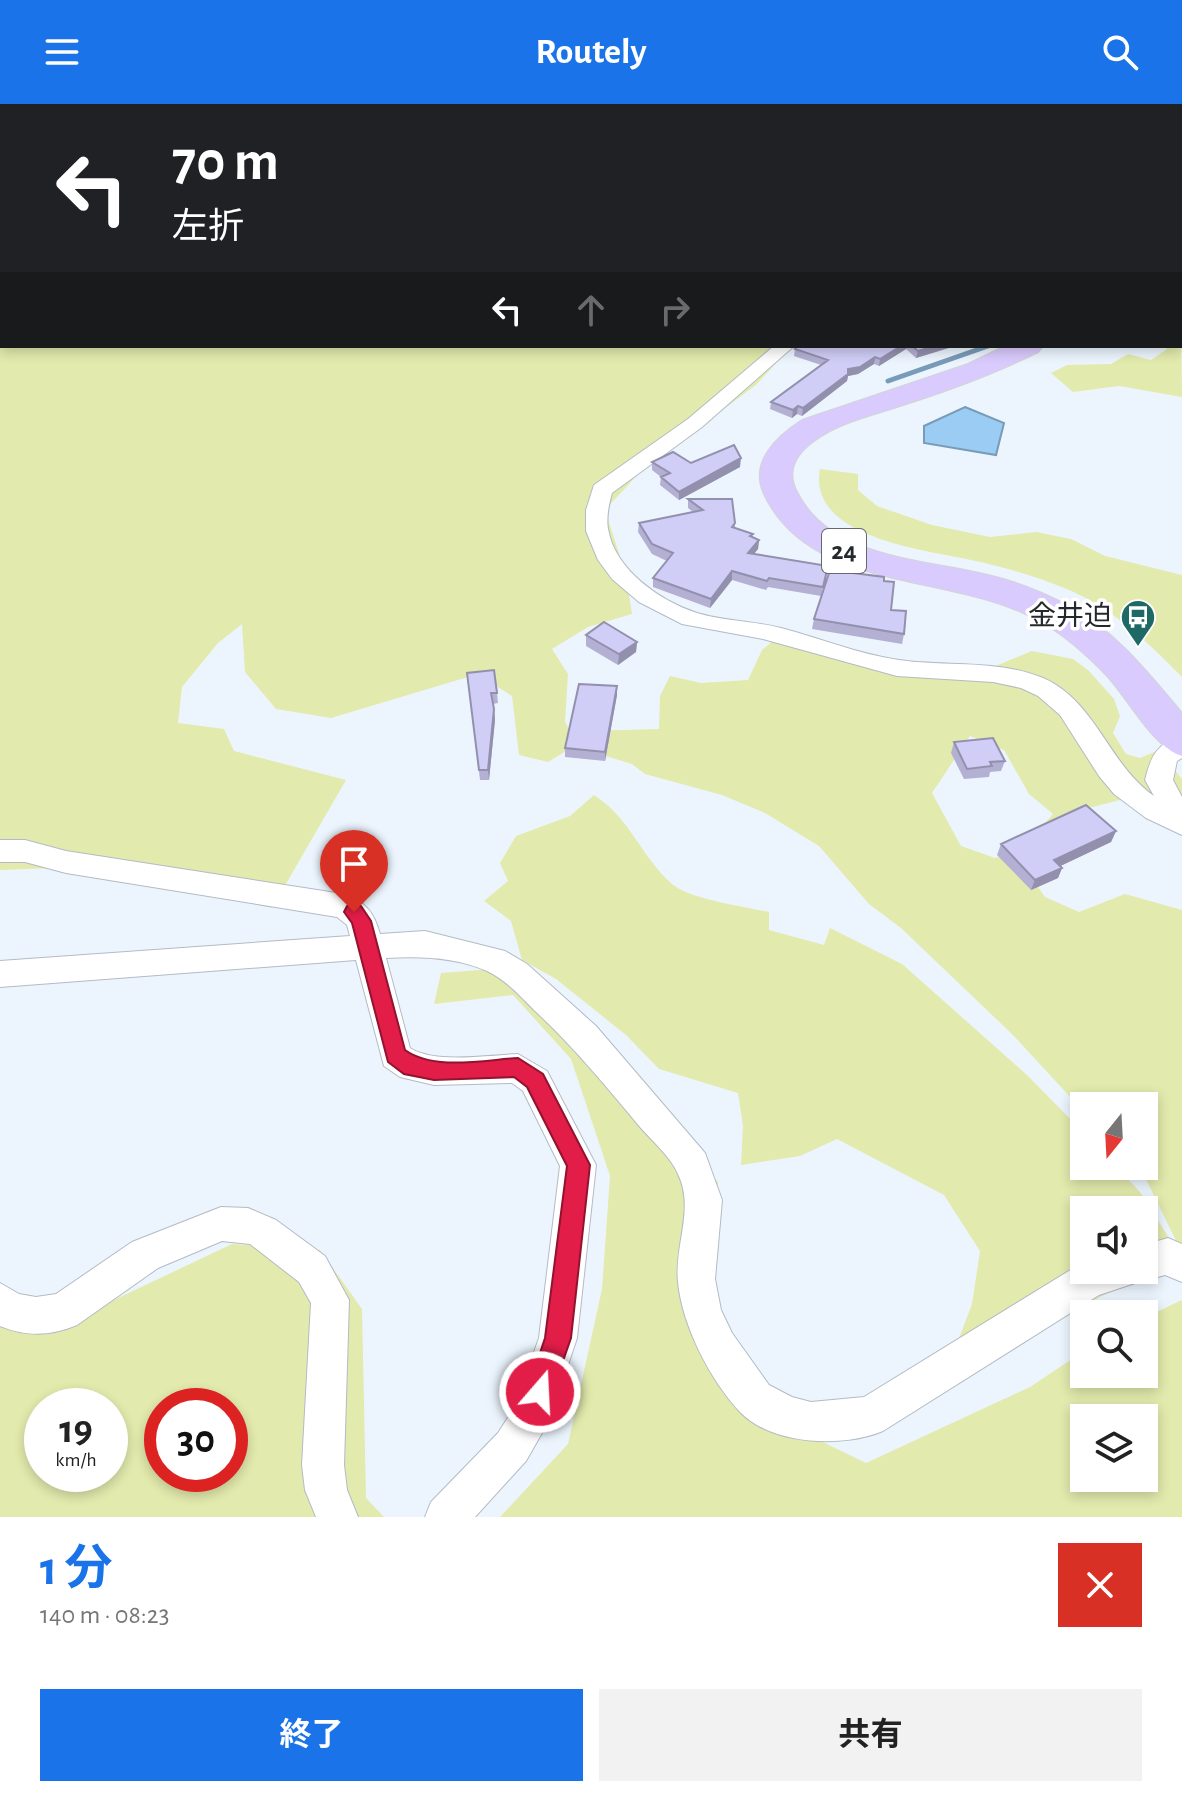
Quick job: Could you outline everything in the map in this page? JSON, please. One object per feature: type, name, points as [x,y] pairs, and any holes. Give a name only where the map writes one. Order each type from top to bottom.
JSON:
[{"type":"main road","name":"24","points":[[1024,348],[979,370],[822,422],[803,432],[790,443],[776,468],[780,495],[810,531],[852,555],[1002,590],[1056,614],[1115,657],[1182,743]]},
{"type":"street","points":[[783,348],[695,423],[602,490],[596,520],[597,534],[611,563],[632,584],[662,605],[689,618],[762,631],[900,669],[1004,677],[1045,689],[1078,719],[1117,780],[1154,811],[1182,823]]},
{"type":"street","points":[[1182,743],[1165,756],[1159,780],[1182,823]]},
{"type":"street","points":[[0,851],[25,851],[66,862],[343,906],[354,912],[361,921],[396,1056],[412,1067],[434,1071],[518,1068],[535,1081],[578,1165],[558,1338],[530,1419],[512,1447],[446,1517]]},
{"type":"street","points":[[0,974],[425,943],[494,960],[516,973],[584,1036],[693,1164],[704,1200],[696,1279],[702,1313],[718,1347],[755,1399],[786,1416],[811,1422],[869,1417],[1082,1284]]},
{"type":"street","points":[[0,1302],[10,1311],[36,1316],[63,1312],[145,1255],[221,1224],[248,1225],[263,1232],[312,1269],[330,1300],[323,1465],[326,1490],[337,1517]]},
{"type":"street","points":[[1158,1259],[1168,1256],[1182,1264]]},
{"type":"green space","points":[[0,348],[790,348],[756,385],[642,470],[605,510],[626,575],[632,614],[588,627],[552,649],[568,674],[565,721],[576,745],[548,762],[519,755],[512,696],[478,674],[331,718],[276,709],[245,672],[242,624],[218,643],[182,687],[178,723],[224,729],[234,751],[346,780],[272,908],[80,867],[0,870]]},
{"type":"green space","points":[[1181,348],[1182,397],[1119,386],[1073,392],[1051,373],[1067,365],[1111,364],[1128,354],[1151,360],[1167,349]]},
{"type":"green space","points":[[820,469],[858,474],[858,490],[877,506],[932,525],[990,537],[1036,532],[1071,539],[1105,556],[1182,575],[1182,677],[1124,623],[1073,592],[1003,568],[900,545],[850,525],[832,511],[821,492]]},
{"type":"green space","points":[[773,641],[946,676],[993,667],[1032,651],[1073,659],[1089,671],[1114,699],[1120,716],[1113,733],[1126,754],[1140,758],[1159,750],[1182,779],[1182,827],[1128,798],[1077,811],[1031,839],[1053,814],[1029,794],[1004,750],[970,736],[932,793],[961,846],[995,858],[1025,847],[1021,863],[1045,897],[1079,912],[1125,894],[1182,910],[1182,1246],[1177,1243],[1158,1204],[1158,1196],[1154,1196],[1146,1180],[1158,1180],[1158,1092],[1070,1092],[1070,1097],[1013,1035],[901,928],[869,904],[819,846],[765,813],[722,795],[645,774],[632,764],[586,750],[587,731],[659,729],[660,696],[670,676],[701,683],[748,680],[762,650]]},
{"type":"green space","points":[[594,795],[617,815],[661,873],[680,889],[718,902],[769,912],[769,930],[824,945],[830,928],[902,964],[1027,1075],[1070,1119],[1070,1180],[1128,1180],[1140,1192],[1143,1196],[1070,1196],[1070,1284],[1126,1284],[1094,1300],[1070,1300],[1070,1312],[953,1354],[972,1304],[980,1251],[944,1195],[837,1139],[800,1156],[741,1165],[743,1126],[738,1093],[659,1069],[626,1035],[556,979],[522,960],[511,921],[484,901],[508,881],[500,863],[516,836],[570,816]]},
{"type":"green space","points":[[505,968],[718,1182],[715,1253],[718,1359],[755,1409],[866,1463],[1030,1387],[1070,1360],[1070,1388],[1158,1388],[1158,1311],[1182,1300],[1182,1517],[500,1517],[568,1444],[602,1289],[610,1176],[571,1059],[513,995],[434,1004],[441,973]]},
{"type":"green space","points":[[1158,1221],[1181,1257],[1158,1268]]},
{"type":"green space","points":[[232,1244],[320,1250],[362,1309],[366,1498],[384,1517],[0,1517],[0,1307],[62,1329],[118,1298]]},
{"type":"water","points":[[965,407],[1004,423],[996,455],[924,443],[924,426]]},
{"type":"building","points":[[898,348],[880,359],[875,357],[860,367],[848,369],[848,374],[803,408],[798,406],[793,410],[771,402],[828,360],[795,349]]},
{"type":"building","points":[[734,445],[741,458],[679,492],[661,477],[670,473],[652,462],[673,452],[691,463]]},
{"type":"building","points":[[688,499],[732,499],[735,523],[732,527],[753,534],[750,536],[759,540],[748,553],[828,566],[823,587],[769,578],[767,581],[732,571],[711,599],[653,578],[673,553],[652,544],[639,523],[703,510]]},
{"type":"building","points":[[830,570],[884,577],[884,581],[894,582],[891,610],[906,611],[904,634],[814,619]]},
{"type":"building","points":[[604,622],[637,642],[619,654],[586,635]]},
{"type":"building","points":[[494,670],[497,693],[491,693],[494,709],[488,770],[479,770],[467,673]]},
{"type":"building","points":[[579,684],[617,686],[605,752],[565,748]]},
{"type":"building","points":[[993,738],[1005,761],[967,769],[954,742]]},
{"type":"building","points":[[1086,805],[1116,831],[1054,860],[1062,868],[1035,880],[1001,844]]},
{"type":"waterway","points":[[888,381],[982,348]]},
{"type":"place","name":"金井迫","points":[[1138,648]]},
{"type":"route","points":[[354,912],[361,921],[369,947],[396,1056],[412,1067],[434,1071],[495,1066],[518,1068],[535,1081],[578,1165],[558,1338],[540,1392]]}]
